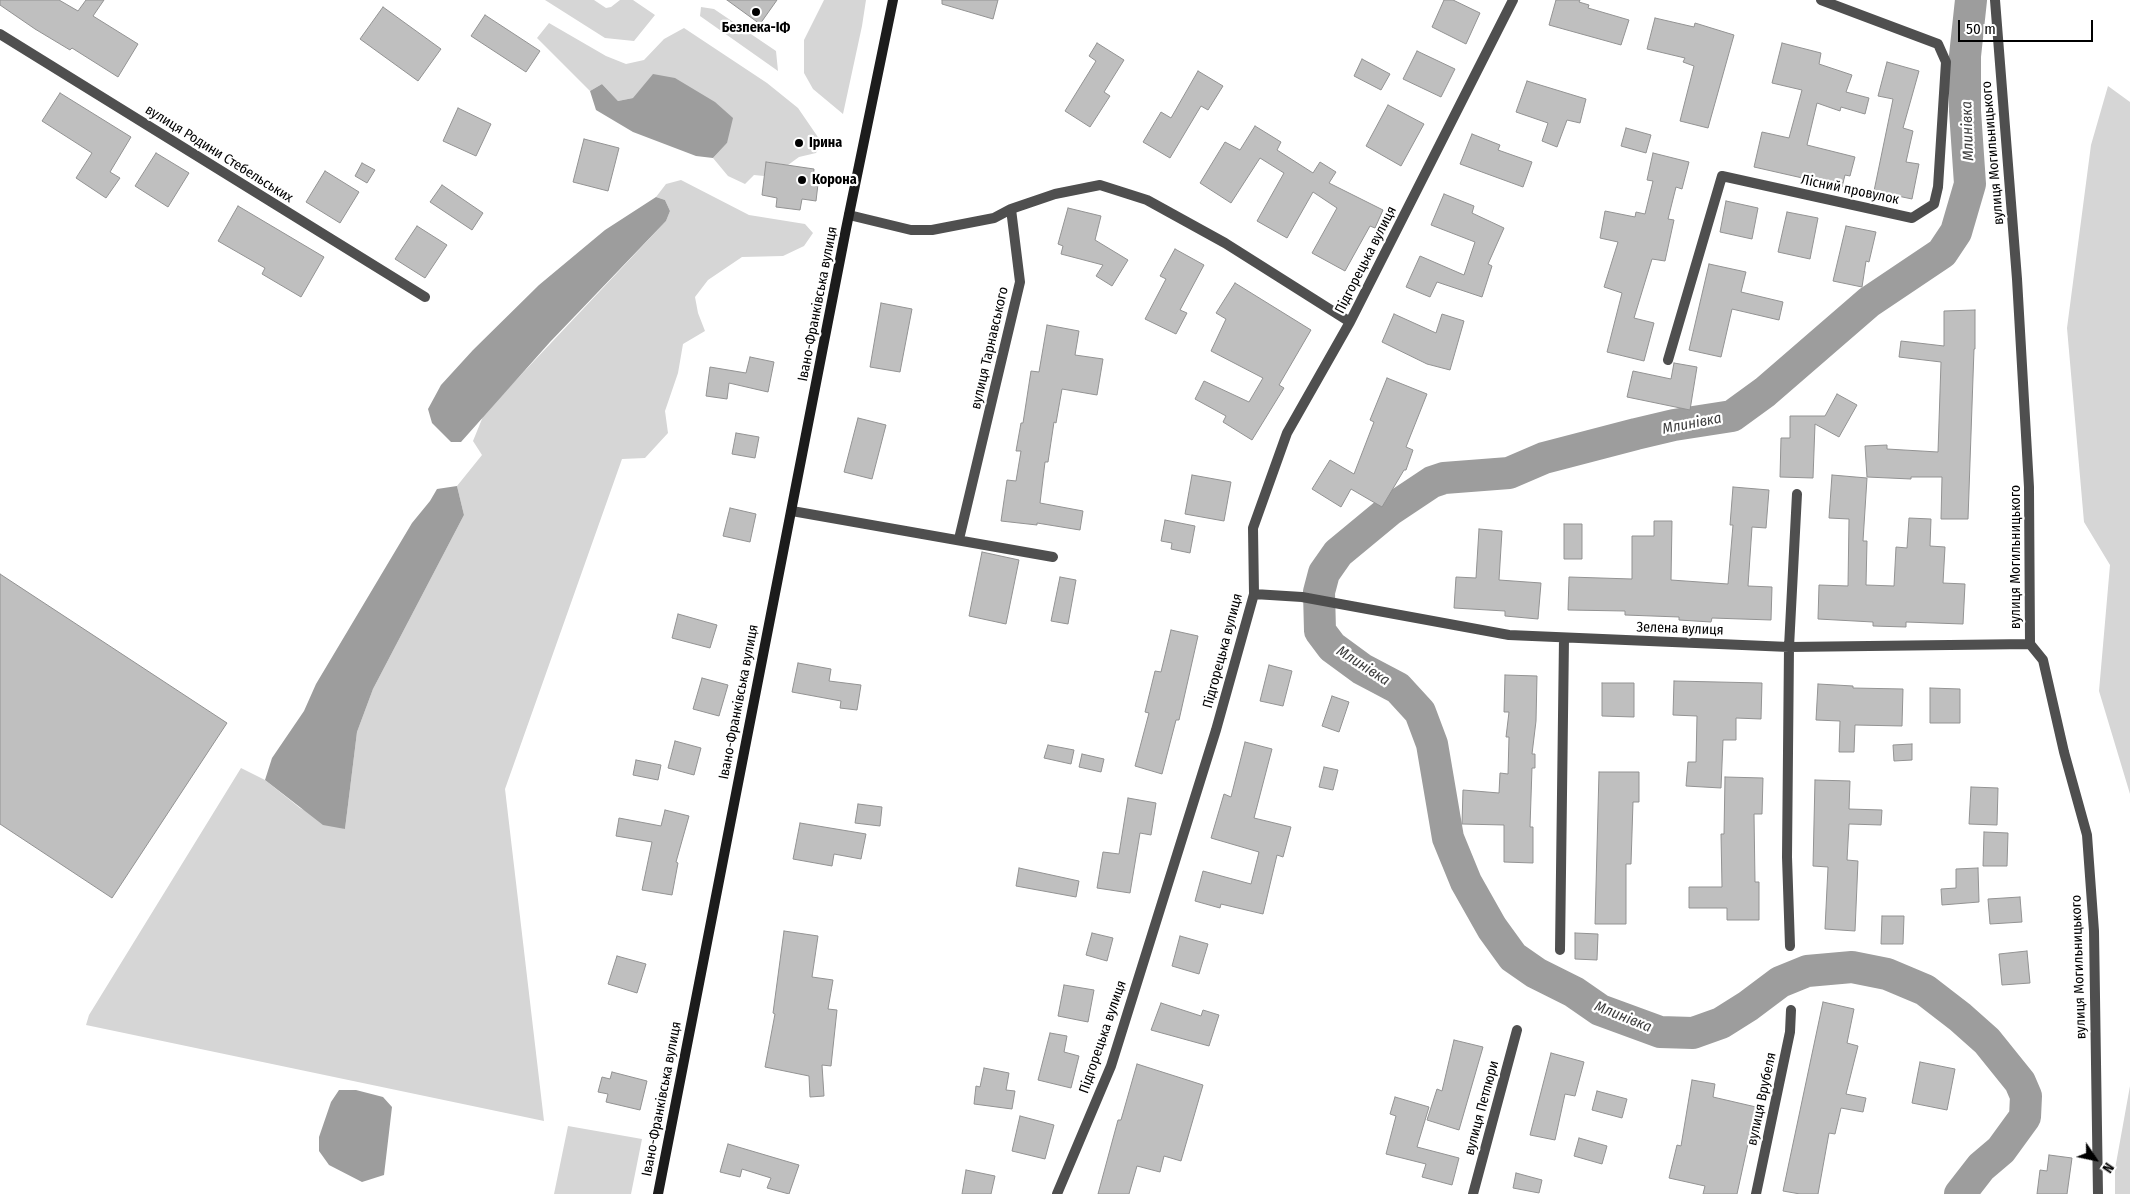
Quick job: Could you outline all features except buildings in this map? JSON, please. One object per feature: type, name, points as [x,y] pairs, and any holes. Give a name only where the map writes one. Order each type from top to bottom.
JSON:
[{"type":"main road","name":"Івано-Франківська вулиця","points":[[658,1194],[849,215],[894,0]]},
{"type":"street","name":"Підгорецька вулиця","points":[[1057,1194],[1111,1066],[1216,730],[1254,594],[1253,528],[1280,451],[1287,433],[1350,322],[1513,0]]},
{"type":"street","name":"Лісний провулок","points":[[1668,360],[1722,176],[1912,218],[1934,204],[1938,187],[1946,62],[1938,44],[1821,0]]},
{"type":"street","name":"вулиця Могильницького","points":[[1995,0],[2017,278],[2029,477],[2030,644],[2043,660],[2064,752],[2086,835],[2094,931],[2098,1194]]},
{"type":"street","name":"вулиця Родини Стебельських","points":[[0,34],[425,297]]},
{"type":"street","points":[[849,215],[911,230],[932,230],[994,218],[1011,209],[1055,194],[1100,185],[1146,200],[1225,243],[1350,322]]},
{"type":"street","name":"вулиця Тарнавського","points":[[959,539],[1020,282],[1011,209]]},
{"type":"street","points":[[1790,946],[1787,857],[1789,647],[1797,494]]},
{"type":"street","points":[[792,512],[959,539],[1053,557]]},
{"type":"street","name":"Зелена вулиця","points":[[1254,594],[1302,597],[1509,635],[1789,647],[2030,644]]},
{"type":"street","points":[[1560,950],[1564,638]]},
{"type":"street","name":"вулиця Врубеля","points":[[1756,1194],[1790,1032],[1791,1010]]},
{"type":"street","name":"вулиця Петлюри","points":[[1473,1194],[1517,1030]]},
{"type":"shaded area","points":[[545,0],[594,0],[606,8],[611,7],[620,0],[633,0],[655,15],[634,41],[605,38]]},
{"type":"shaded area","points":[[824,0],[866,0],[843,114],[813,89],[804,73],[804,40]]},
{"type":"shaded area","points":[[701,7],[714,9],[776,51],[778,71],[700,16]]},
{"type":"shaded area","points":[[549,23],[606,56],[626,64],[644,60],[664,39],[684,28],[767,83],[798,108],[822,143],[816,153],[799,157],[788,165],[767,162],[764,176],[754,175],[745,184],[728,176],[713,158],[727,143],[633,98],[618,101],[602,84],[590,91],[537,38]]},
{"type":"shaded area","points":[[653,74],[675,78],[715,102],[733,118],[727,143],[713,158],[696,156],[633,132],[596,110],[590,91],[602,84],[618,101],[633,98]]},
{"type":"shaded area","points":[[2108,86],[2130,102],[2130,794],[2099,691],[2110,565],[2084,522],[2067,328],[2091,145]]},
{"type":"shaded area","points":[[681,180],[749,215],[805,224],[813,233],[804,246],[783,256],[742,257],[708,280],[695,297],[698,313],[705,331],[683,344],[678,373],[665,411],[668,433],[645,458],[622,459],[505,789],[544,1121],[86,1025],[89,1015],[241,768],[265,780],[300,808],[345,829],[357,732],[373,689],[464,515],[457,486],[482,455],[473,441],[484,414],[666,221],[670,211],[665,200],[656,197],[666,184]]},
{"type":"shaded area","points":[[656,197],[665,200],[670,211],[666,221],[550,342],[461,442],[451,442],[432,423],[428,409],[441,385],[473,350],[539,285],[605,230]]},
{"type":"shaded area","points":[[457,486],[464,515],[373,689],[357,732],[345,829],[323,825],[265,780],[272,758],[304,711],[316,684],[412,523],[437,489]]},
{"type":"shaded area","points":[[2130,1086],[2130,1194],[2115,1194],[2115,1169]]},
{"type":"shaded area","points":[[339,1090],[356,1090],[383,1097],[392,1107],[384,1175],[362,1182],[329,1165],[319,1151],[319,1137],[331,1102]]},
{"type":"shaded area","points":[[568,1126],[642,1139],[631,1194],[554,1194]]},
{"type":"waterway","name":"Млинівка","points":[[1960,1194],[1981,1167],[2001,1150],[2025,1117],[2026,1096],[2020,1082],[1987,1041],[1925,990],[1887,974],[1852,967],[1807,971],[1780,982],[1721,1023],[1693,1033],[1660,1032],[1600,1010],[1574,992],[1536,973],[1513,957],[1492,928],[1466,882],[1448,838],[1432,744],[1420,712],[1398,688],[1362,669],[1332,647],[1320,631],[1319,592],[1324,573],[1338,553],[1390,510],[1432,482],[1444,478],[1509,473],[1544,458],[1636,434],[1674,425],[1732,416],[1765,392],[1869,302],[1942,253],[1956,232],[1970,184],[1965,111],[1965,56],[1971,0]]},
{"type":"place","name":"Безпека-ІФ","points":[[756,12]]},
{"type":"place","name":"Ірина","points":[[799,143]]},
{"type":"place","name":"Корона","points":[[802,180]]}]
